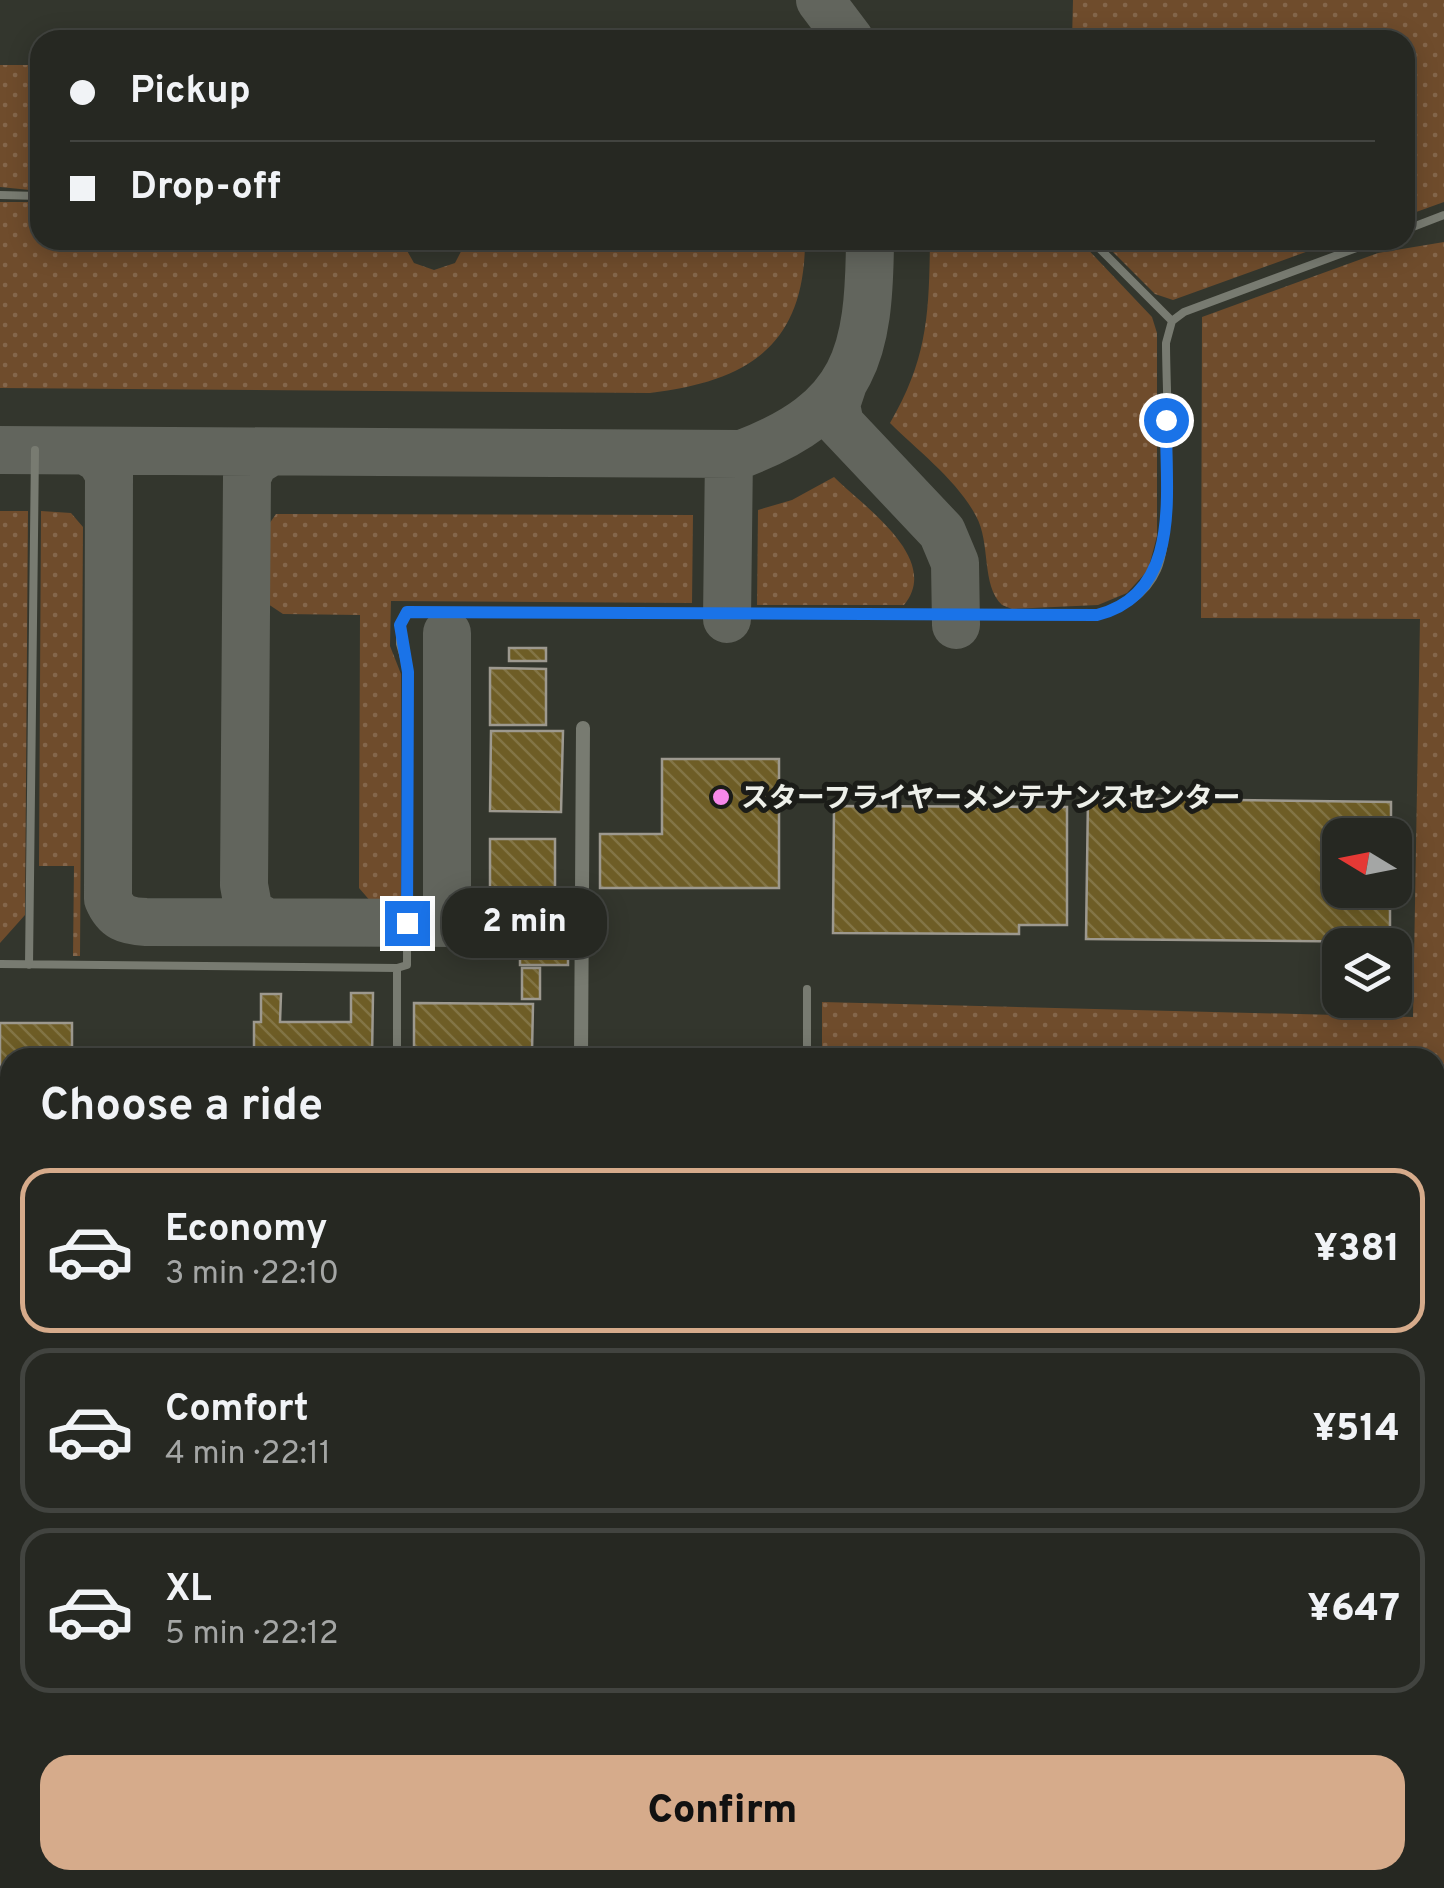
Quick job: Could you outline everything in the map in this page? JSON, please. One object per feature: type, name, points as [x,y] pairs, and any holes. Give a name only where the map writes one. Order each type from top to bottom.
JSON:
[{"type":"street","points":[[581,1048],[583,728]]},
{"type":"lane","points":[[0,196],[30,196]]},
{"type":"lane","points":[[1415,226],[1444,215]]},
{"type":"lane","points":[[1100,250],[1172,322]]},
{"type":"lane","points":[[0,964],[398,968],[406,965],[408,672],[400,625],[407,612],[956,616],[1097,615],[1116,610],[1149,582],[1158,568],[1165,534],[1166,343],[1172,322],[1184,312],[1351,250]]},
{"type":"lane","points":[[29,964],[35,450]]},
{"type":"lane","points":[[397,1048],[398,968]]},
{"type":"lane","points":[[806,1048],[807,989]]},
{"type":"shaded area","points":[[1073,0],[1444,0],[1444,202],[1415,212],[1415,30],[1072,30]]},
{"type":"shaded area","points":[[0,65],[30,65],[30,190],[0,187]]},
{"type":"shaded area","points":[[0,202],[30,202],[30,250],[407,250],[414,263],[434,270],[455,263],[462,250],[804,250],[795,307],[782,332],[764,352],[742,367],[685,387],[650,393],[0,388]]},
{"type":"shaded area","points":[[1444,242],[1444,1048],[822,1048],[822,1002],[1322,1015],[1322,1018],[1413,1017],[1420,619],[1201,618],[1202,317],[1378,253],[1415,250],[1415,247]]},
{"type":"shaded area","points":[[930,250],[1088,250],[1152,317],[1157,333],[1157,536],[1148,570],[1127,593],[1098,605],[1012,609],[995,597],[976,516],[948,478],[890,423],[919,356],[929,290]]},
{"type":"shaded area","points":[[1111,250],[1311,250],[1173,300],[1155,294]]},
{"type":"shaded area","points":[[834,477],[879,519],[906,552],[913,570],[913,588],[904,605],[757,605],[758,510],[792,500]]},
{"type":"shaded area","points":[[0,511],[28,511],[25,915],[0,943]]},
{"type":"shaded area","points":[[41,511],[71,513],[83,527],[80,956],[73,956],[74,866],[39,866]]},
{"type":"shaded area","points":[[276,514],[693,515],[692,603],[391,601],[390,646],[401,674],[401,904],[372,903],[359,888],[360,615],[283,614],[268,604],[267,527]]},
{"type":"building","points":[[509,648],[546,648],[546,661],[509,661]]},
{"type":"building","points":[[490,668],[546,669],[546,725],[490,725]]},
{"type":"building","points":[[491,731],[563,731],[561,812],[490,811]]},
{"type":"building","name":"スターフライヤーメンテナンスセンター","points":[[662,759],[779,759],[779,888],[600,888],[600,834],[662,834]]},
{"type":"building","points":[[1088,798],[1391,802],[1391,818],[1322,818],[1322,908],[1390,908],[1390,928],[1322,928],[1322,941],[1086,939]]},
{"type":"building","points":[[834,806],[1067,807],[1067,925],[1019,925],[1019,934],[833,933]]},
{"type":"building","points":[[490,839],[555,839],[555,888],[516,888],[516,894],[490,894]]},
{"type":"building","points":[[520,894],[568,894],[568,965],[520,965]]},
{"type":"building","points":[[522,968],[540,968],[540,999],[522,999]]},
{"type":"building","points":[[351,993],[373,993],[372,1048],[254,1048],[254,1022],[261,1022],[261,994],[281,994],[280,1022],[351,1022]]},
{"type":"building","points":[[414,1003],[533,1004],[532,1048],[414,1048]]},
{"type":"building","points":[[0,1023],[72,1023],[72,1048],[0,1048]]},
{"type":"taxiway","points":[[820,0],[842,30]]},
{"type":"taxiway","points":[[0,450],[742,454],[810,418],[833,397],[849,373],[866,315],[870,250]]},
{"type":"taxiway","points":[[843,384],[836,405],[840,424],[942,532],[955,563],[956,625]]},
{"type":"taxiway","points":[[86,451],[100,459],[109,474],[108,899],[114,910],[127,919],[146,922],[465,923]]},
{"type":"taxiway","points":[[266,922],[249,912],[244,885],[247,477],[254,462],[267,454]]},
{"type":"taxiway","points":[[727,619],[729,455]]},
{"type":"taxiway","points":[[433,923],[447,904],[447,633]]},
{"type":"place","name":"スターフライヤーメンテナンスセンター","points":[[721,797]]},
{"type":"route","points":[[407,923],[408,672],[400,644],[400,625],[407,612],[1097,615],[1131,601],[1158,568],[1165,534],[1166,420]]}]
